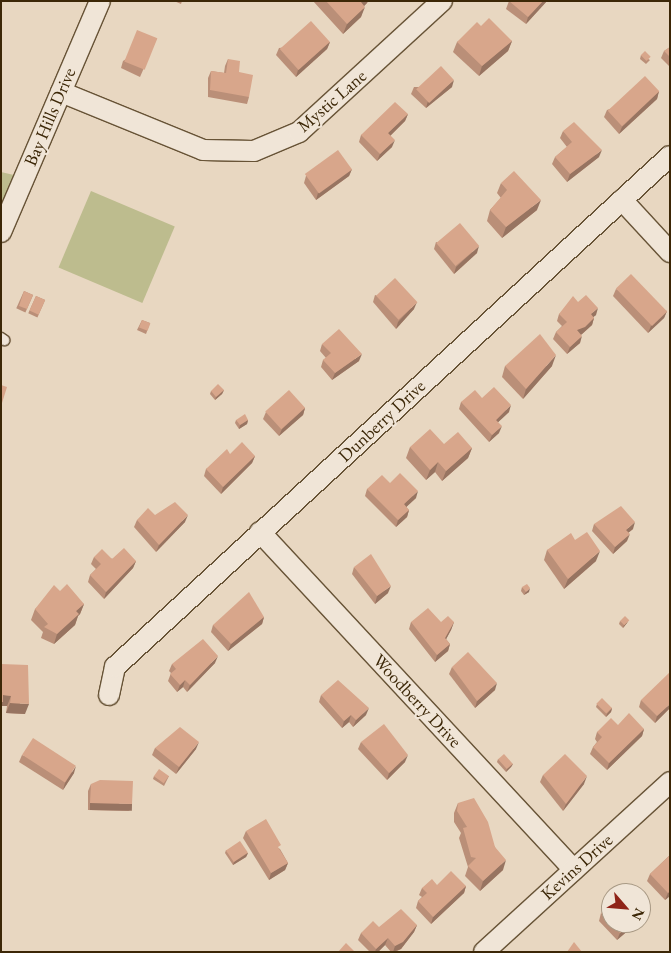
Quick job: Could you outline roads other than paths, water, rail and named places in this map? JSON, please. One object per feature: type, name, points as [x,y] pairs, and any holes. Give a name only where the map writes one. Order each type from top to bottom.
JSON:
[{"type":"street","name":"Bay Hills Drive","points":[[1,232],[100,1]]},
{"type":"street","name":"Mystic Lane","points":[[60,92],[203,150],[254,151],[299,132],[442,1]]},
{"type":"street","name":"Dunberry Drive","points":[[109,695],[115,667],[670,156]]},
{"type":"street","points":[[622,200],[670,252]]},
{"type":"street","name":"Woodberry Drive","points":[[260,532],[574,870]]},
{"type":"street","name":"Kevins Drive","points":[[484,952],[670,782]]}]
